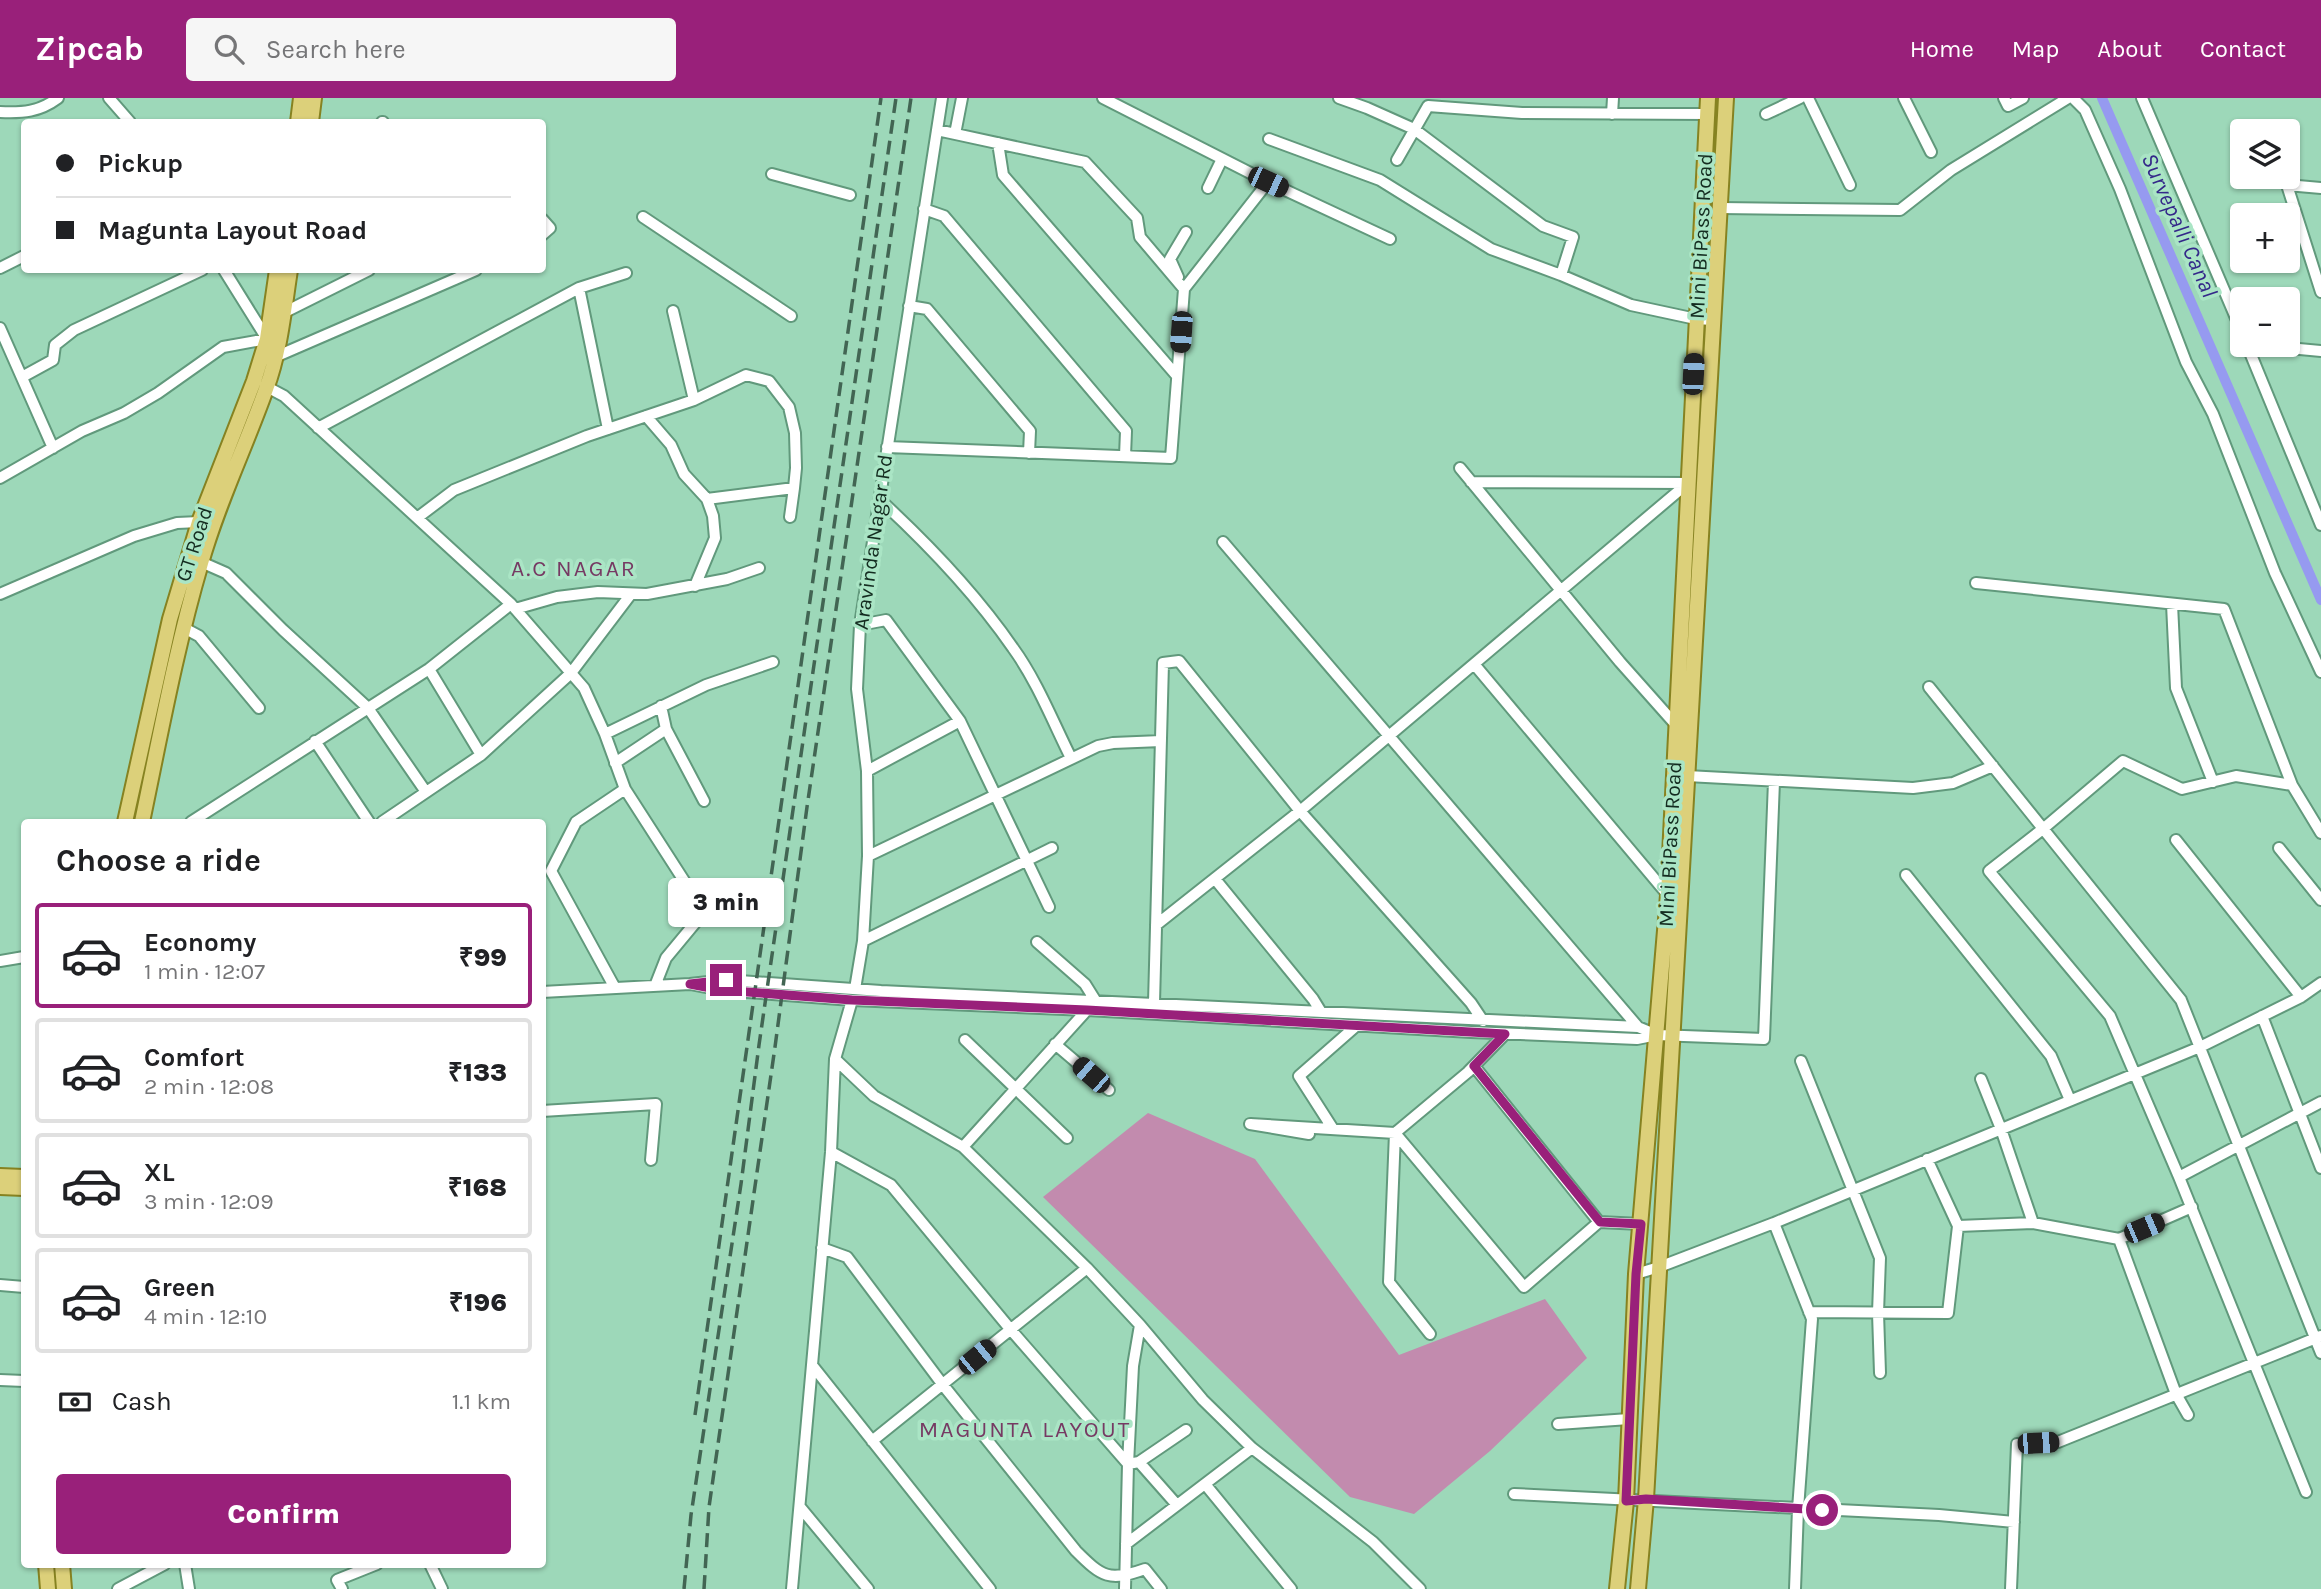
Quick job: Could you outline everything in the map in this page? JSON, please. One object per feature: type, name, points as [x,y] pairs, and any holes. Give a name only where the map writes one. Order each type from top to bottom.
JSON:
[{"type":"main road","points":[[298,119],[301,98]]},
{"type":"main road","points":[[311,119],[314,98]]},
{"type":"main road","name":"Mini BiPass Road","points":[[1617,1589],[1626,1501],[1636,1274],[1668,895],[1708,98]]},
{"type":"main road","points":[[1638,1589],[1646,1499],[1726,98]]},
{"type":"main road","name":"GT Road","points":[[126,819],[170,619],[199,522],[254,381],[267,339],[277,273]]},
{"type":"main road","points":[[143,819],[201,562],[232,471],[267,387],[290,273]]},
{"type":"main road","points":[[0,1176],[21,1177]]},
{"type":"main road","points":[[0,1187],[21,1188]]},
{"type":"main road","points":[[46,1568],[48,1589]]},
{"type":"main road","points":[[62,1568],[64,1589]]},
{"type":"street","points":[[0,112],[26,113],[45,107],[58,98]]},
{"type":"street","points":[[109,98],[127,119]]},
{"type":"street","name":"Aravinda Nagar Rd","points":[[792,1589],[831,1152],[835,1059],[854,994],[863,941],[868,856],[867,771],[857,689],[860,625],[942,98]]},
{"type":"street","points":[[955,134],[962,98]]},
{"type":"street","points":[[1103,98],[1268,182],[1390,239]]},
{"type":"street","points":[[1339,98],[1414,129],[1542,226],[1573,237],[1561,275]]},
{"type":"street","points":[[1612,114],[1613,98]]},
{"type":"street","points":[[1766,114],[1800,98]]},
{"type":"street","points":[[1808,98],[1850,186]]},
{"type":"street","points":[[1904,98],[1931,152]]},
{"type":"street","points":[[2004,98],[2008,106],[2023,98]]},
{"type":"street","points":[[1720,208],[1900,209],[1951,170],[2070,98],[2085,110],[2115,177],[2186,362],[2213,414],[2275,573],[2321,672]]},
{"type":"street","points":[[2143,98],[2230,304]]},
{"type":"street","points":[[1397,160],[1428,106],[1522,113],[1708,114]]},
{"type":"street","points":[[937,130],[1085,162],[1137,218],[1140,237],[1184,289]]},
{"type":"street","points":[[1269,139],[1380,180],[1491,249],[1631,305],[1713,320]]},
{"type":"street","points":[[998,143],[1003,175],[1177,376]]},
{"type":"street","points":[[1208,188],[1222,159]]},
{"type":"street","points":[[772,174],[850,195]]},
{"type":"street","points":[[1184,289],[1268,182]]},
{"type":"street","points":[[2321,188],[2287,185],[2317,268],[2321,292]]},
{"type":"street","points":[[924,209],[944,216],[1126,431],[1125,456]]},
{"type":"street","points":[[643,218],[791,316]]},
{"type":"street","points":[[887,447],[1171,458],[1184,289],[1170,259],[1186,232]]},
{"type":"street","points":[[0,268],[21,258]]},
{"type":"street","points":[[22,377],[54,360],[55,345],[74,330],[196,273]]},
{"type":"street","points":[[0,478],[159,393],[223,347],[267,339],[226,273]]},
{"type":"street","points":[[283,313],[363,273]]},
{"type":"street","points":[[275,357],[469,273]]},
{"type":"street","points":[[318,428],[579,288],[626,273]]},
{"type":"street","points":[[579,288],[608,429]]},
{"type":"street","points":[[909,306],[927,309],[1030,432],[1030,453]]},
{"type":"street","points":[[673,311],[694,400]]},
{"type":"street","points":[[0,328],[53,448]]},
{"type":"street","points":[[2300,349],[2321,351]]},
{"type":"street","points":[[2252,357],[2321,525]]},
{"type":"street","points":[[417,518],[454,491],[608,429],[694,400],[746,375],[769,381],[789,407],[795,433],[796,468],[790,517]]},
{"type":"street","points":[[267,387],[284,396],[513,606],[584,688],[605,734],[625,789],[695,898],[700,912],[696,924],[667,958],[655,986]]},
{"type":"street","points":[[646,416],[671,446],[684,474],[707,499],[713,516],[715,538],[695,586]]},
{"type":"street","points":[[1460,468],[1676,725]]},
{"type":"street","points":[[1471,482],[1704,484]]},
{"type":"street","points":[[1156,925],[1300,811],[1688,483]]},
{"type":"street","points":[[707,499],[794,488]]},
{"type":"street","points":[[879,499],[943,561],[1014,648],[1071,758]]},
{"type":"street","points":[[0,594],[134,536],[177,523],[199,522]]},
{"type":"street","points":[[1223,542],[1638,1027]]},
{"type":"street","points":[[201,562],[226,573],[368,708],[426,792]]},
{"type":"street","points":[[196,819],[429,669],[513,606],[598,592],[648,594],[727,579],[759,568]]},
{"type":"street","points":[[1976,583],[2224,609],[2292,785],[2321,833]]},
{"type":"street","points":[[386,819],[481,755],[571,673],[631,594]]},
{"type":"street","points":[[2172,604],[2176,688],[2213,782]]},
{"type":"street","points":[[860,625],[886,620],[960,721],[1049,907]]},
{"type":"street","points":[[184,628],[198,636],[259,708]]},
{"type":"street","points":[[1154,1003],[1163,663],[1179,661],[1300,811],[1471,1003],[1483,1021]]},
{"type":"street","points":[[605,734],[706,685],[773,662]]},
{"type":"street","points":[[1474,664],[1668,895]]},
{"type":"street","points":[[429,669],[481,755]]},
{"type":"street","points":[[1929,687],[2181,1000],[2318,1337],[2321,1353]]},
{"type":"street","points":[[661,706],[666,729],[704,800]]},
{"type":"street","points":[[867,771],[960,721]]},
{"type":"street","points":[[615,763],[666,729]]},
{"type":"street","points":[[315,741],[367,819]]},
{"type":"street","points":[[868,856],[1105,744],[1161,741]]},
{"type":"street","points":[[2292,785],[2235,776],[2182,789],[2123,761],[1989,871],[2110,1016],[2192,1208],[2306,1492]]},
{"type":"street","points":[[1687,776],[1913,788],[1953,783],[1993,766]]},
{"type":"street","points":[[854,994],[1505,1034],[1637,1039],[1657,1035],[1764,1039],[1774,780]]},
{"type":"street","points":[[615,988],[551,871],[576,822],[625,789]]},
{"type":"street","points":[[2176,840],[2301,997]]},
{"type":"street","points":[[863,941],[1052,848]]},
{"type":"street","points":[[2279,848],[2321,900]]},
{"type":"street","points":[[1906,875],[2051,1056],[2070,1100]]},
{"type":"street","points":[[1214,879],[1321,1012]]},
{"type":"street","points":[[1037,942],[1085,984],[1095,1000]]},
{"type":"street","points":[[0,961],[21,958]]},
{"type":"street","points":[[1636,1274],[1774,1223],[2200,1046],[2301,997],[2321,983]]},
{"type":"street","points":[[546,992],[690,984],[721,990],[1095,1000],[1638,1027],[1657,1035]]},
{"type":"street","points":[[963,1147],[1087,1010]]},
{"type":"street","points":[[2262,1016],[2321,1168]]},
{"type":"street","points":[[1333,1129],[1299,1076],[1356,1026]]},
{"type":"street","points":[[1309,1134],[1250,1124],[1395,1133],[1474,1066],[1505,1034]]},
{"type":"street","points":[[965,1040],[1068,1138]]},
{"type":"street","points":[[1055,1044],[1109,1090]]},
{"type":"street","points":[[835,1059],[874,1096],[963,1147],[1087,1268],[1140,1325],[1203,1400],[1252,1448],[1373,1542],[1420,1589]]},
{"type":"street","points":[[1801,1061],[1880,1258],[1880,1373]]},
{"type":"street","points":[[1474,1066],[1600,1222]]},
{"type":"street","points":[[1981,1079],[2033,1223]]},
{"type":"street","points":[[2179,1177],[2321,1102]]},
{"type":"street","points":[[546,1111],[656,1104],[651,1160]]},
{"type":"street","points":[[1395,1133],[1524,1287],[1600,1222],[1641,1224]]},
{"type":"street","points":[[1395,1133],[1389,1282],[1430,1334]]},
{"type":"street","points":[[831,1152],[891,1185],[1011,1329],[1133,1463],[1177,1505]]},
{"type":"street","points":[[1809,1312],[1948,1313],[1958,1226],[1927,1159]]},
{"type":"street","points":[[1958,1226],[2033,1223],[2119,1239],[2192,1208]]},
{"type":"street","points":[[1774,1223],[1812,1319],[1795,1589]]},
{"type":"street","points":[[2119,1239],[2176,1394],[2188,1415]]},
{"type":"street","points":[[822,1248],[846,1257],[943,1385],[1076,1552],[1099,1574],[1125,1576],[1145,1569],[1161,1589]]},
{"type":"street","points":[[872,1441],[1087,1268]]},
{"type":"street","points":[[0,1285],[21,1287]]},
{"type":"street","points":[[1125,1589],[1133,1463],[1133,1366],[1140,1325]]},
{"type":"street","points":[[2011,1589],[2017,1444],[2059,1442],[2318,1337]]},
{"type":"street","points":[[812,1365],[990,1589]]},
{"type":"street","points":[[0,1380],[21,1381]]},
{"type":"street","points":[[1558,1424],[1629,1419]]},
{"type":"street","points":[[1133,1463],[1186,1430]]},
{"type":"street","points":[[1126,1544],[1252,1448]]},
{"type":"street","points":[[1205,1484],[1291,1589]]},
{"type":"street","points":[[1514,1494],[1939,1515],[2014,1522]]},
{"type":"street","points":[[800,1507],[868,1589]]},
{"type":"street","points":[[118,1589],[157,1568]]},
{"type":"street","points":[[186,1568],[189,1589]]},
{"type":"street","points":[[342,1589],[337,1580],[367,1568]]},
{"type":"street","points":[[432,1568],[442,1589]]},
{"type":"shaded area","points":[[1148,1113],[1255,1159],[1399,1355],[1545,1299],[1587,1358],[1490,1451],[1414,1514],[1350,1497],[1043,1197]]},
{"type":"waterway","name":"Survepalli Canal","points":[[2102,98],[2321,600]]},
{"type":"railway","points":[[695,1415],[881,98]]},
{"type":"railway","points":[[684,1589],[691,1515],[896,98]]},
{"type":"railway","points":[[704,1589],[709,1507],[807,807],[911,98]]},
{"type":"district","name":"A.C NAGAR","points":[[574,568]]},
{"type":"district","name":"MAGUNTA LAYOUT","points":[[1025,1429]]},
{"type":"route","points":[[726,980],[690,984],[721,990],[852,1000],[1087,1010],[1505,1034],[1474,1066],[1600,1222],[1641,1224],[1636,1274],[1626,1501],[1646,1499],[1822,1510]]}]
